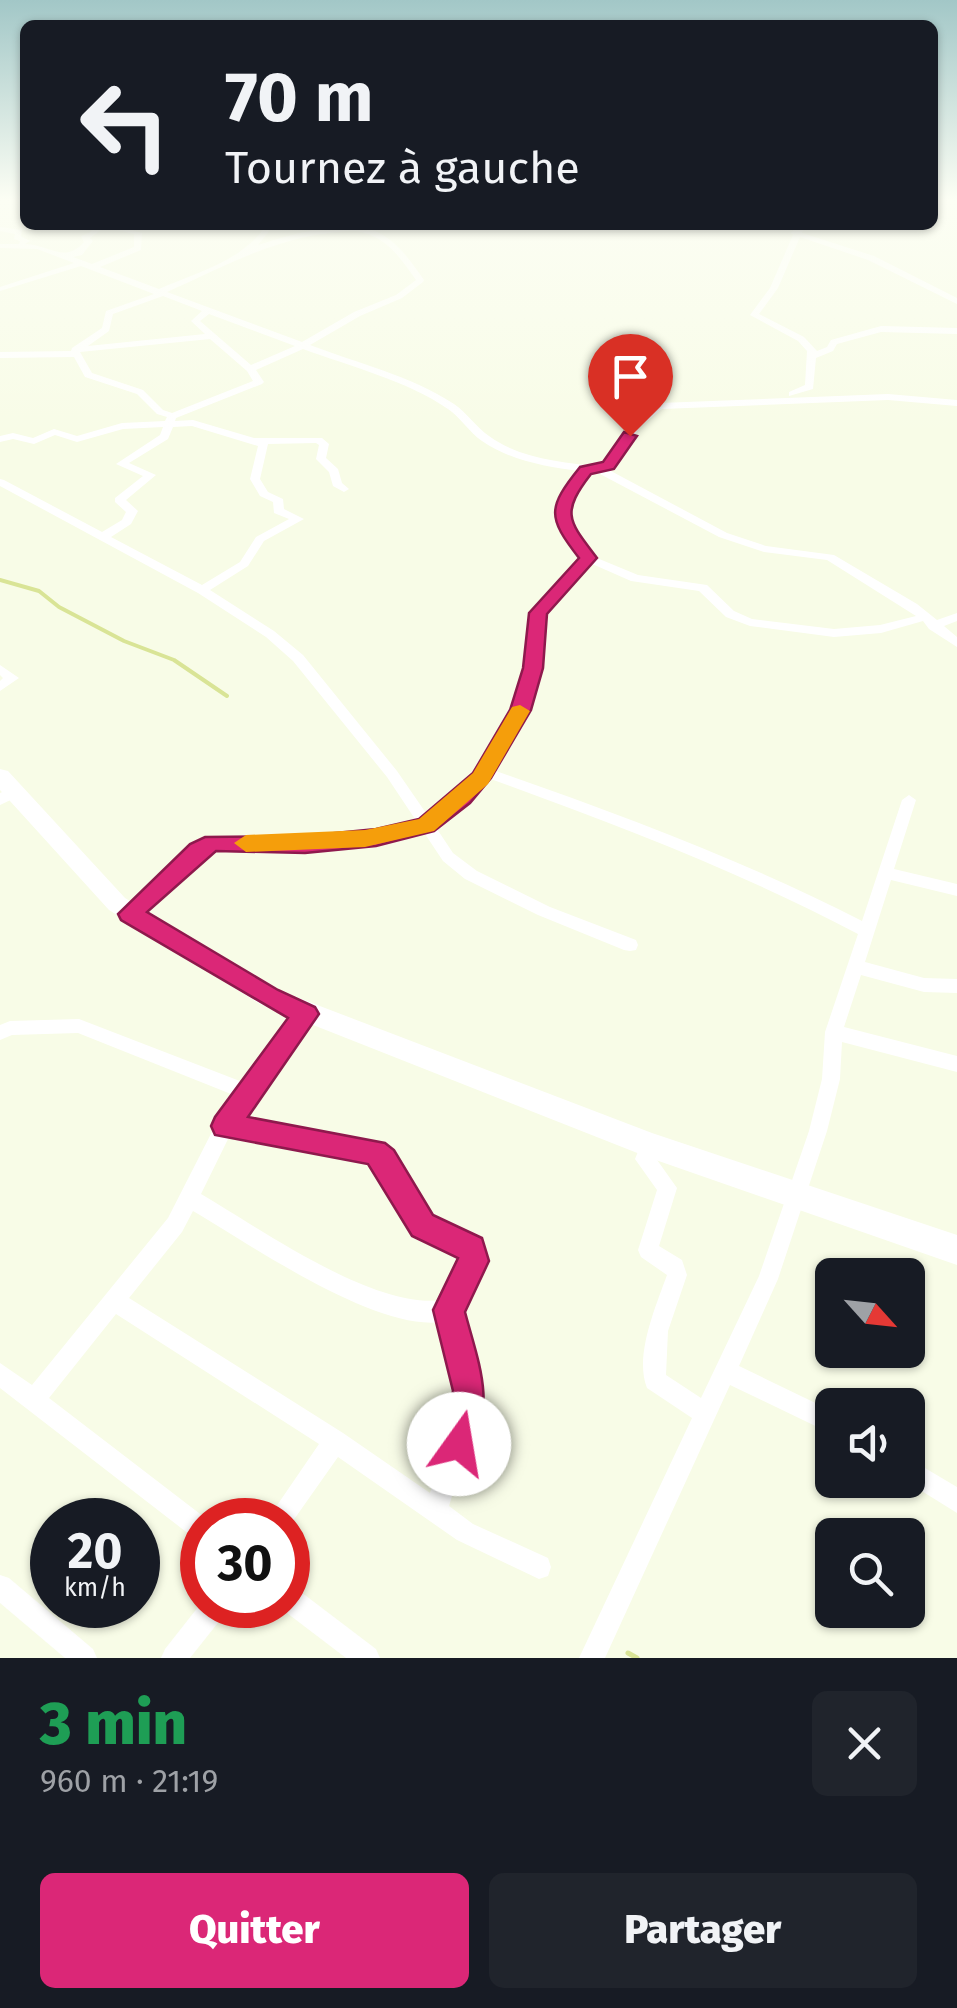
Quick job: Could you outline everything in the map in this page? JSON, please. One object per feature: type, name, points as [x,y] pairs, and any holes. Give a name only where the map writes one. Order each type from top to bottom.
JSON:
[{"type":"street","points":[[2,289],[40,278]]},
{"type":"street","points":[[121,278],[448,404],[503,449],[586,470],[603,470],[708,530],[764,549],[830,557],[957,643]]},
{"type":"street","points":[[75,352],[106,329],[109,313],[189,278]]},
{"type":"street","points":[[250,368],[305,346],[361,312],[403,296],[420,282],[419,278]]},
{"type":"street","points":[[774,400],[810,387],[812,356],[802,339],[754,316],[778,278]]},
{"type":"street","points":[[912,278],[957,301]]},
{"type":"street","points":[[102,538],[128,521],[132,512],[118,500],[151,476],[120,465],[163,439],[172,420],[261,381],[194,319],[206,311]]},
{"type":"street","points":[[812,356],[830,349],[835,342],[878,329],[957,331]]},
{"type":"street","points":[[0,355],[75,352],[213,336]]},
{"type":"street","points":[[75,352],[88,375],[140,392],[172,420]]},
{"type":"street","points":[[603,470],[653,409],[678,403],[888,396],[957,403]]},
{"type":"street","points":[[0,439],[13,436],[34,442],[54,432],[77,439],[119,427],[172,420],[196,423],[263,446],[254,477],[260,488],[279,501],[278,511],[298,519],[260,539],[244,564],[202,590]]},
{"type":"street","points":[[255,441],[323,442],[320,459],[333,469],[338,486],[344,489]]},
{"type":"street","points":[[586,470],[570,488],[561,514],[566,532],[588,558],[635,578],[703,588],[730,614],[750,622],[834,632],[881,630],[957,618]]},
{"type":"street","points":[[0,482],[235,608],[298,658],[392,774],[448,857],[471,875],[544,911],[630,945]]},
{"type":"street","points":[[130,914],[198,850],[213,842],[305,844],[376,837],[426,825],[462,798],[484,772],[520,710],[533,668],[538,613],[588,558]]},
{"type":"street","points":[[0,669],[12,678],[0,687]]},
{"type":"street","points":[[484,772],[745,871],[866,931]]},
{"type":"street","points":[[5,789],[104,893],[130,914],[253,988],[306,1014],[650,1144],[957,1250]]},
{"type":"street","points":[[592,1658],[768,1279],[798,1194],[831,1079],[834,1032],[909,800]]},
{"type":"street","points":[[884,873],[957,890]]},
{"type":"street","points":[[854,966],[924,985],[957,986]]},
{"type":"street","points":[[34,1400],[175,1224],[225,1126],[306,1014]]},
{"type":"street","points":[[0,1033],[10,1028],[79,1026],[247,1092]]},
{"type":"street","points":[[834,1032],[957,1064]]},
{"type":"street","points":[[225,1126],[321,1140],[366,1150],[384,1159],[422,1226],[466,1245],[474,1253],[449,1310],[470,1400],[435,1513]]},
{"type":"street","points":[[650,1144],[646,1160],[667,1188],[648,1250],[675,1266],[677,1275],[657,1331],[655,1380],[706,1414]]},
{"type":"street","points":[[188,1198],[359,1295],[434,1316],[449,1310]]},
{"type":"street","points":[[113,1300],[335,1441],[435,1513],[498,1551],[539,1567]]},
{"type":"street","points":[[726,1371],[815,1415]]},
{"type":"street","points":[[0,1374],[180,1513]]},
{"type":"street","points":[[295,1498],[335,1441]]},
{"type":"street","points":[[925,1480],[957,1501]]},
{"type":"street","points":[[0,1587],[84,1658]]},
{"type":"street","points":[[310,1614],[368,1658]]},
{"type":"street","points":[[174,1658],[198,1628]]},
{"type":"waterway","points":[[0,580],[39,591],[59,607],[124,641],[174,660],[227,696]]},
{"type":"waterway","points":[[628,1653],[637,1658]]},
{"type":"slow traffic","points":[[246,843],[305,844],[365,838],[426,825],[456,804],[480,778],[520,711]]},
{"type":"route","points":[[459,1444],[470,1391],[449,1310],[474,1261],[472,1248],[422,1226],[384,1159],[375,1152],[284,1133],[225,1126],[306,1014],[269,998],[130,914],[198,850],[213,842],[305,844],[376,837],[415,830],[462,798],[480,778],[520,710],[533,668],[538,613],[588,558],[564,528],[561,514],[567,494],[586,470],[598,471],[608,466],[630,436]]}]
